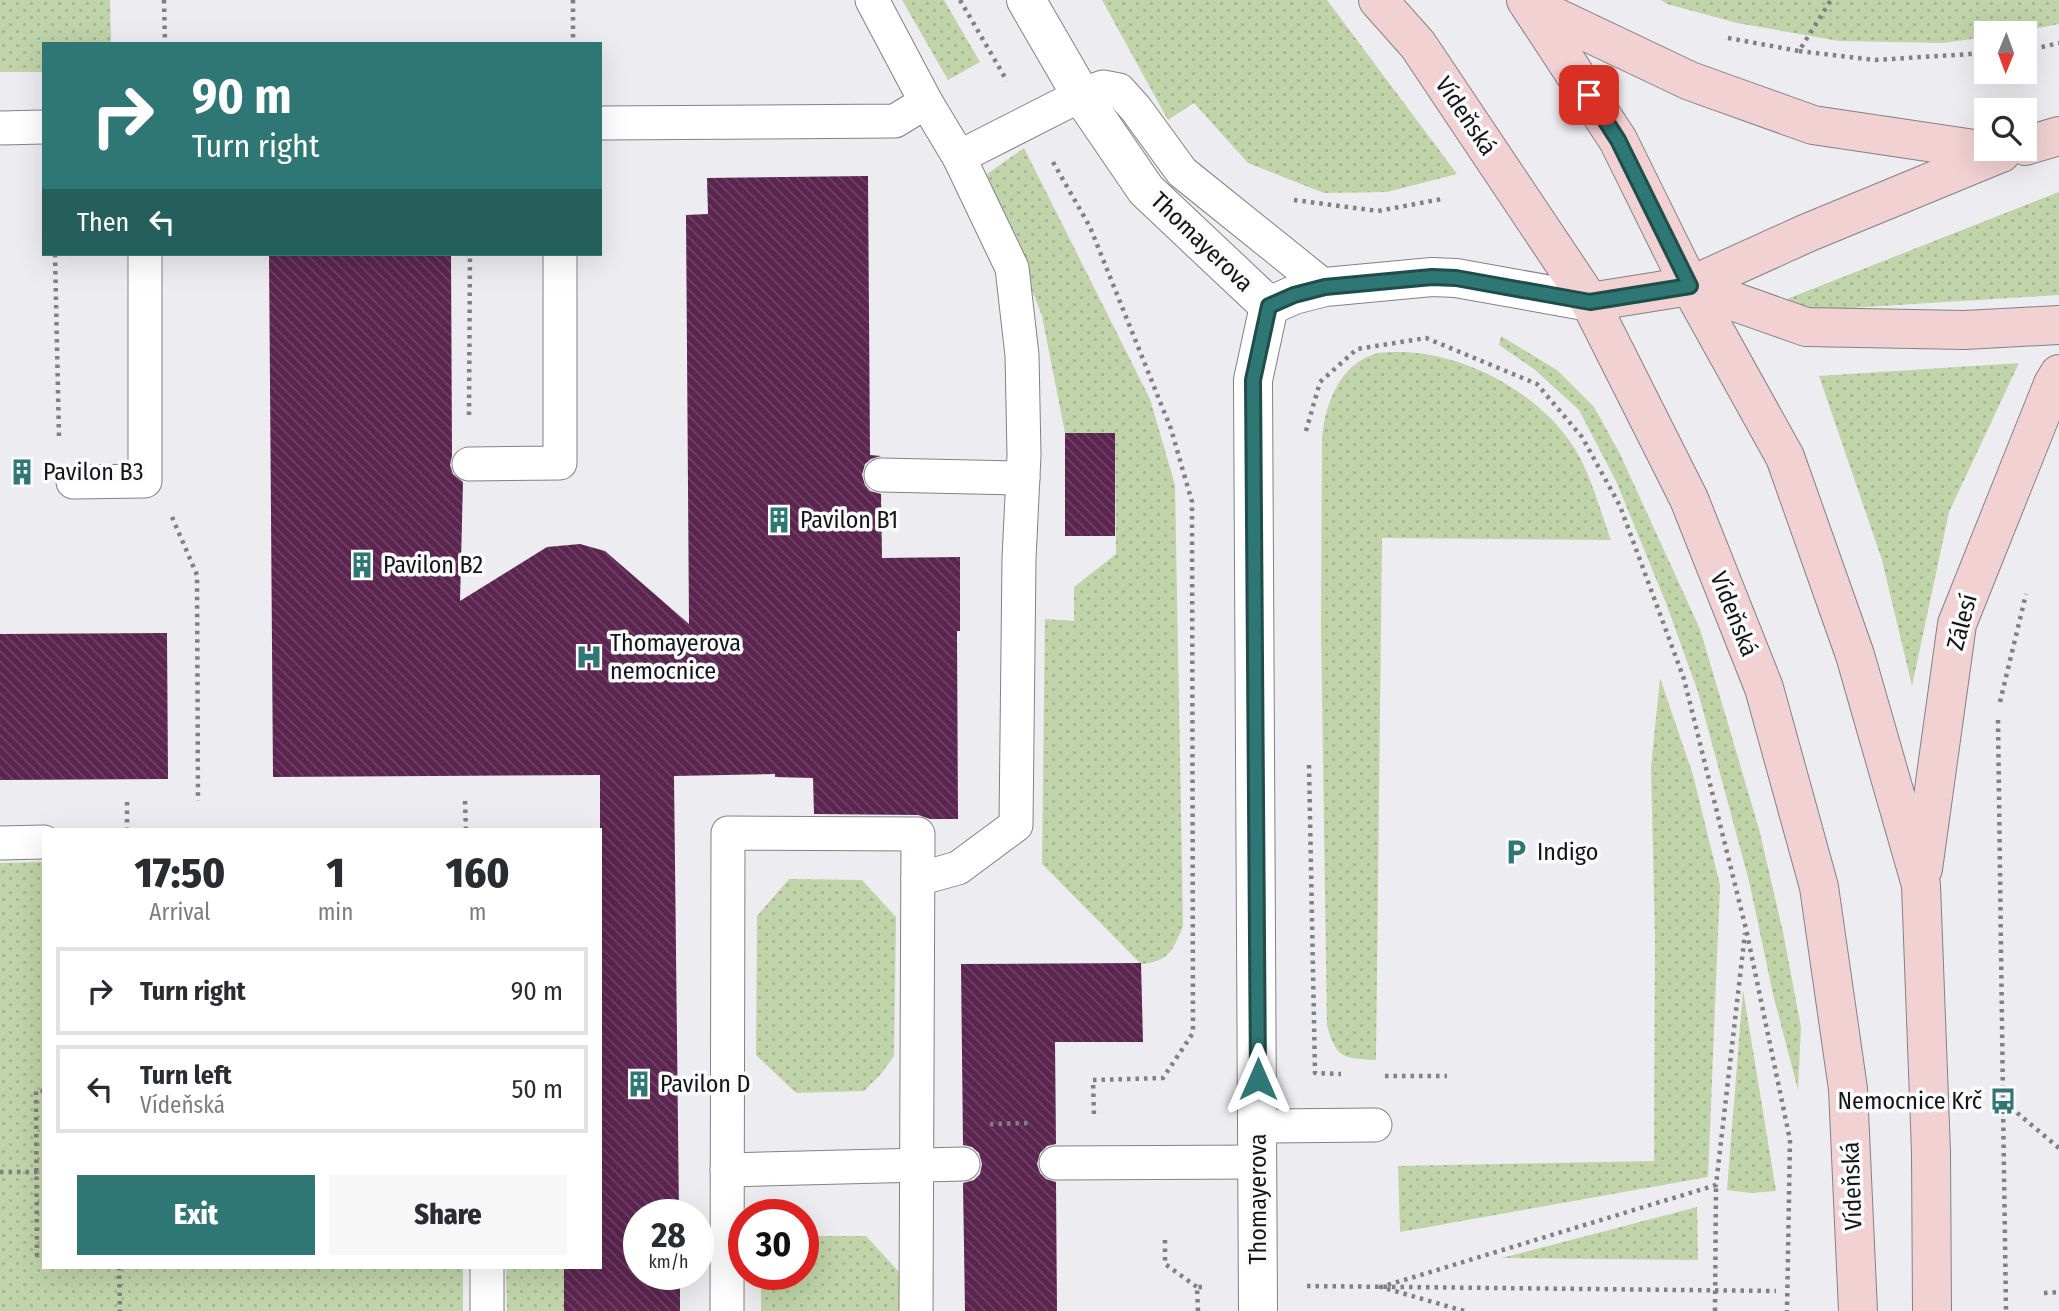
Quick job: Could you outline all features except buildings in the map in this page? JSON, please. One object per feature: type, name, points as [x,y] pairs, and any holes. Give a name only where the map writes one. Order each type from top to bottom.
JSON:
[{"type":"main road","name":"Vídeňská","points":[[1378,0],[1418,45],[1590,302],[1689,499],[1764,688],[1819,887],[1848,1089],[1858,1311]]},
{"type":"main road","points":[[1527,2],[1690,81],[1813,125],[1974,144]]},
{"type":"main road","points":[[1527,2],[1618,140],[1690,286],[1785,457],[1855,655],[1921,885],[1931,1152],[1932,1311]]},
{"type":"main road","points":[[2037,142],[2059,136]]},
{"type":"main road","points":[[1590,302],[1690,286],[1807,233],[1984,161]]},
{"type":"main road","points":[[1690,286],[1805,327],[1965,330],[2059,325]]},
{"type":"main road","name":"Zálesí","points":[[1921,885],[1957,624],[2059,374]]},
{"type":"street","name":"Thomayerova","points":[[1026,0],[1081,95],[1146,190],[1269,306],[1253,380],[1258,1311]]},
{"type":"street","points":[[1269,306],[1294,295],[1325,287],[1432,277],[1456,278],[1590,302]]},
{"type":"lane","points":[[872,0],[926,102],[959,156],[1012,268],[1022,355],[1023,478],[1019,559],[1016,825],[958,868],[918,879]]},
{"type":"lane","points":[[959,156],[1081,95],[1102,88],[1119,90],[1182,172],[1325,287]]},
{"type":"lane","points":[[602,123],[895,121],[926,102]]},
{"type":"lane","points":[[0,128],[42,127]]},
{"type":"lane","points":[[73,482],[145,481],[145,256]]},
{"type":"lane","points":[[469,464],[560,463],[560,256]]},
{"type":"lane","points":[[881,475],[1023,478]]},
{"type":"lane","points":[[727,1311],[728,834],[918,834],[916,1311]]},
{"type":"lane","points":[[0,843],[42,842]]},
{"type":"lane","points":[[1056,1163],[1258,1144],[1375,1125]]},
{"type":"lane","points":[[727,1170],[963,1164]]},
{"type":"lane","points":[[487,1269],[487,1311]]},
{"type":"path","points":[[164,0],[164,42]]},
{"type":"path","points":[[573,0],[573,42]]},
{"type":"path","points":[[1798,51],[1831,0]]},
{"type":"path","points":[[1726,37],[1798,51],[1875,60],[1974,54]]},
{"type":"path","points":[[2037,48],[2059,43]]},
{"type":"path","points":[[1284,199],[1378,211],[1442,199]]},
{"type":"path","points":[[1090,228],[1171,429],[1192,502],[1193,1033],[1163,1078],[1093,1080],[1094,1122]]},
{"type":"path","points":[[55,256],[60,458],[73,482]]},
{"type":"path","points":[[469,464],[470,256]]},
{"type":"path","points":[[1305,436],[1320,382],[1357,349],[1426,338],[1537,384],[1582,437],[1620,506],[1684,679],[1746,929],[1790,1140],[1787,1311]]},
{"type":"path","points":[[172,515],[197,575],[198,801]]},
{"type":"path","points":[[2006,1311],[1998,712],[2029,584]]},
{"type":"path","points":[[1309,752],[1315,1073],[1351,1075]]},
{"type":"path","points":[[465,801],[466,828]]},
{"type":"path","points":[[127,802],[127,828]]},
{"type":"path","points":[[1716,1311],[1716,1185],[1746,929]]},
{"type":"path","points":[[1376,1076],[1447,1076]]},
{"type":"path","points":[[42,1091],[36,1091],[37,1255],[42,1255]]},
{"type":"path","points":[[2003,1101],[2059,1148]]},
{"type":"path","points":[[979,1124],[1031,1123]]},
{"type":"path","points":[[0,1172],[42,1172]]},
{"type":"path","points":[[1381,1287],[1716,1185]]},
{"type":"path","points":[[1165,1240],[1166,1264],[1197,1287]]},
{"type":"path","points":[[119,1269],[120,1311]]},
{"type":"path","points":[[1302,1286],[1776,1291]]},
{"type":"path","points":[[1381,1287],[1464,1311]]},
{"type":"path","points":[[2043,1293],[2059,1292]]},
{"type":"green space","points":[[0,0],[110,0],[111,42],[42,42],[42,72],[0,72]]},
{"type":"green space","points":[[902,0],[944,0],[980,62],[948,80]]},
{"type":"green space","points":[[1102,0],[1327,0],[1457,174],[1387,192],[1324,193],[1248,163],[1194,103],[1168,120]]},
{"type":"green space","points":[[1661,0],[2059,0],[2059,24],[2037,28],[2037,21],[1974,21],[1974,39],[1943,43],[1839,41],[1737,23]]},
{"type":"green space","points":[[1024,148],[1150,399],[1175,485],[1183,926],[1169,953],[1150,963],[1141,964],[1042,864],[1045,619],[1074,621],[1074,587],[1116,554],[1115,433],[1065,433],[1042,316],[987,174]]},
{"type":"green space","points":[[2059,192],[2059,295],[1785,312],[1774,304]]},
{"type":"green space","points":[[1501,336],[1557,370],[1594,407],[1620,454],[1700,629],[1759,829],[1783,932],[1801,1027],[1798,1090],[1773,994],[1749,881],[1698,692],[1666,603],[1616,481],[1579,410],[1534,369],[1499,345]]},
{"type":"green space","points":[[1378,353],[1425,354],[1474,368],[1498,379],[1540,409],[1558,426],[1579,456],[1611,540],[1382,538],[1376,1060],[1343,1054],[1334,1045],[1327,1025],[1321,630],[1322,437],[1331,398],[1354,365]]},
{"type":"green space","points":[[2019,363],[1949,512],[1912,686],[1882,560],[1819,376]]},
{"type":"green space","points":[[1660,678],[1693,775],[1720,885],[1708,1177],[1400,1232],[1398,1166],[1654,1161],[1655,937],[1651,767]]},
{"type":"green space","points":[[42,862],[42,1269],[463,1269],[463,1311],[0,1311],[0,863]]},
{"type":"green space","points":[[789,879],[862,880],[896,917],[894,1056],[864,1091],[796,1093],[756,1055],[757,916]]},
{"type":"green space","points":[[1743,990],[1776,1191],[1751,1193],[1727,1190]]},
{"type":"green space","points":[[1697,1207],[1698,1260],[1502,1258]]},
{"type":"green space","points":[[819,1236],[866,1236],[900,1273],[899,1311],[761,1311],[761,1290],[819,1290]]},
{"type":"green space","points":[[506,1269],[564,1269],[564,1311],[507,1311]]},
{"type":"place","name":"Pavilon B3","points":[[22,472]]},
{"type":"place","name":"Pavilon B1","points":[[779,520]]},
{"type":"place","name":"Pavilon B2","points":[[362,565]]},
{"type":"place","name":"Thomayerova nemocnice","points":[[589,657]]},
{"type":"place","name":"Indigo","points":[[1516,852]]},
{"type":"place","name":"Pavilon D","points":[[639,1084]]},
{"type":"place","name":"Nemocnice Krč","points":[[2003,1101]]},
{"type":"route","points":[[1258,1079],[1253,380],[1269,306],[1294,295],[1325,287],[1432,277],[1456,278],[1590,302],[1690,286],[1618,140],[1589,95]]}]
